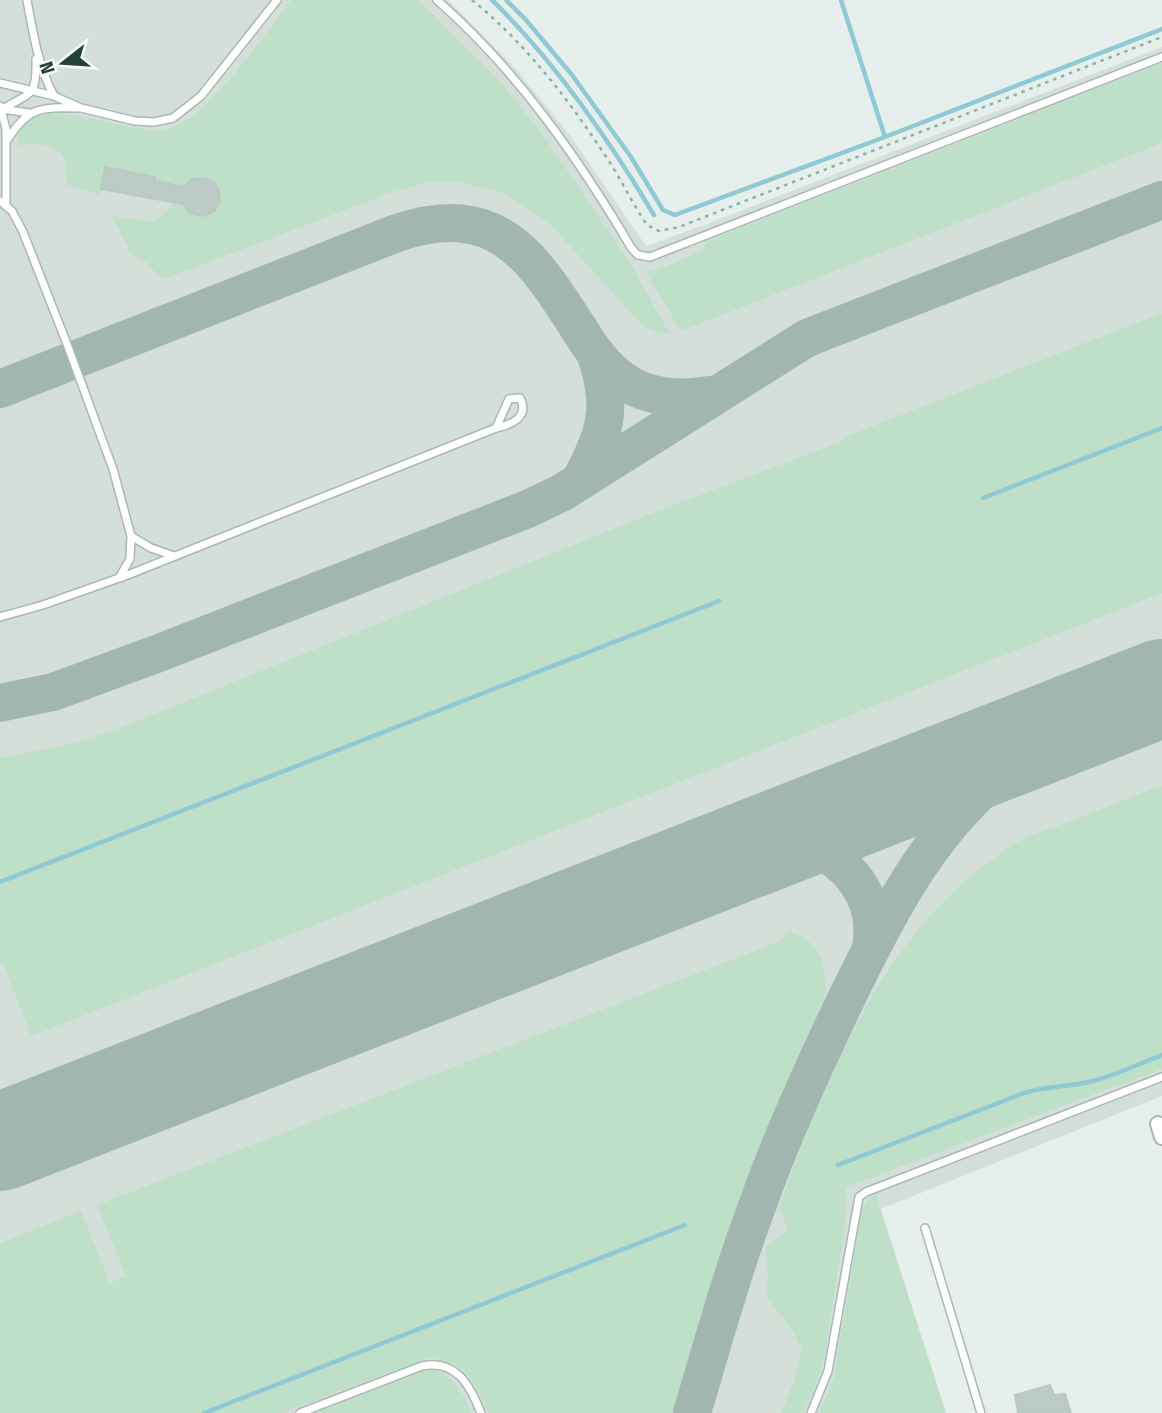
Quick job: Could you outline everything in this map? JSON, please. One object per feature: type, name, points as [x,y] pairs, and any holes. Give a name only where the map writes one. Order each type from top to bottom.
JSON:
[{"type":"lane","points":[[27,0],[36,50],[45,80],[54,96]]},
{"type":"lane","points":[[0,83],[54,96],[81,108],[135,121],[154,122],[173,118],[201,96],[277,0]]},
{"type":"lane","points":[[437,0],[495,58],[567,147],[632,249],[638,255],[650,257],[1162,57]]},
{"type":"lane","points":[[1,108],[32,92],[37,81],[36,50]]},
{"type":"lane","points":[[1,108],[29,113],[49,107],[81,108]]},
{"type":"lane","points":[[1,108],[7,141],[3,203],[23,232],[67,344],[102,436],[131,536],[130,559],[119,578]]},
{"type":"lane","points":[[7,141],[29,113]]},
{"type":"lane","points":[[0,617],[119,578],[496,428],[510,425],[518,419],[523,410],[520,398],[509,399],[496,428]]},
{"type":"lane","points":[[131,536],[151,548],[174,556]]},
{"type":"lane","points":[[811,1413],[828,1371],[859,1197],[1162,1077]]},
{"type":"lane","points":[[925,1228],[981,1413]]},
{"type":"lane","points":[[300,1413],[435,1363],[445,1366],[464,1380],[481,1413]]},
{"type":"path","points":[[472,0],[529,55],[560,93],[595,140],[647,225],[659,231],[679,227],[1162,37]]},
{"type":"shaded area","points":[[0,0],[448,0],[515,68],[572,138],[646,246],[1162,47],[1162,1096],[881,1209],[946,1413],[0,1413]]},
{"type":"green space","points":[[291,0],[418,0],[499,80],[543,135],[633,268],[669,333],[663,334],[644,327],[548,222],[503,193],[457,182],[426,183],[390,193],[162,280],[147,263],[131,254],[112,216],[154,222],[171,207],[172,201],[182,202],[188,211],[195,215],[209,215],[216,209],[219,200],[214,183],[206,178],[196,179],[183,187],[155,181],[155,177],[105,168],[100,195],[66,184],[64,160],[54,148],[38,144],[16,145],[23,126],[37,116],[79,116],[149,130],[167,129],[183,122],[200,110],[234,74]]},
{"type":"green space","points":[[1162,63],[1162,143],[681,331],[646,272],[658,270],[703,250],[707,241]]},
{"type":"green space","points":[[1162,313],[1162,593],[31,1036],[3,963],[0,964],[0,758],[70,744],[122,727],[655,512],[840,442],[847,436]]},
{"type":"green space","points":[[1162,785],[1162,1069],[846,1187],[846,1219],[825,1353],[816,1386],[803,1413],[781,1413],[794,1381],[802,1349],[793,1331],[766,1296],[768,1275],[765,1248],[788,1230],[779,1208],[818,1105],[866,1005],[896,959],[930,916],[969,877],[1025,838]]},
{"type":"green space","points":[[788,932],[801,936],[811,944],[823,964],[826,988],[823,1013],[748,1190],[725,1253],[677,1413],[488,1413],[479,1391],[467,1374],[450,1362],[427,1358],[282,1413],[0,1413],[0,1243],[81,1211],[110,1283],[126,1276],[97,1205],[780,941]]},
{"type":"green space","points":[[876,1194],[946,1413],[819,1413],[834,1377],[862,1210],[867,1200]]},
{"type":"green space","points":[[429,1369],[451,1379],[461,1391],[472,1413],[316,1413]]},
{"type":"building","points":[[105,167],[155,177],[155,181],[183,187],[191,180],[204,178],[215,183],[220,201],[214,212],[202,216],[190,213],[183,204],[101,189]]},
{"type":"building","points":[[1050,1385],[1054,1395],[1065,1394],[1071,1413],[1018,1413],[1015,1395]]},
{"type":"waterway","points":[[492,0],[538,49],[580,102],[654,215]]},
{"type":"waterway","points":[[506,0],[572,75],[631,157],[663,210],[675,215],[1162,29]]},
{"type":"waterway","points":[[841,0],[885,137]]},
{"type":"waterway","points":[[983,498],[1162,428]]},
{"type":"waterway","points":[[0,882],[719,601]]},
{"type":"waterway","points":[[838,1165],[1024,1093],[1081,1084],[1162,1055]]},
{"type":"waterway","points":[[204,1413],[685,1225]]},
{"type":"taxiway","points":[[0,703],[53,692],[530,508],[563,492],[807,338],[1162,200]]},
{"type":"taxiway","points":[[0,389],[397,233],[431,225],[460,224],[485,229],[507,241],[526,257],[544,278],[598,357],[632,386],[671,397],[717,394]]},
{"type":"taxiway","points":[[580,481],[596,449],[604,420],[605,391],[596,356]]},
{"type":"taxiway","points":[[692,1413],[741,1253],[780,1147],[839,1013],[903,891],[950,824],[984,789],[1036,750],[1113,708]]},
{"type":"taxiway","points":[[732,856],[767,845],[789,842],[808,845],[825,853],[848,871],[864,893],[872,919],[871,948]]},
{"type":"taxiway","points":[[0,1114],[46,1110],[144,1085]]},
{"type":"runway","points":[[0,1142],[1162,688]]}]
